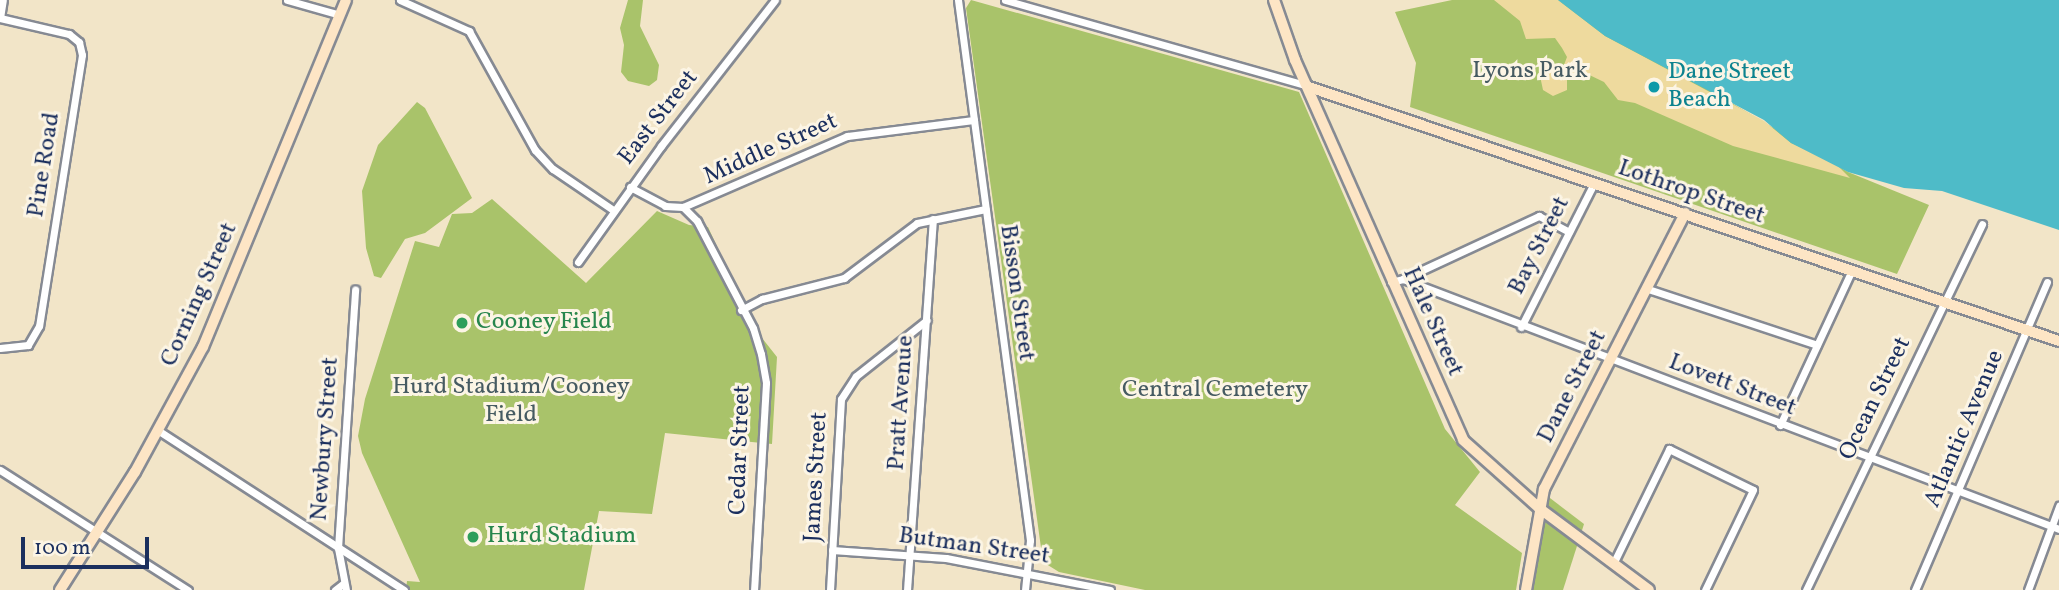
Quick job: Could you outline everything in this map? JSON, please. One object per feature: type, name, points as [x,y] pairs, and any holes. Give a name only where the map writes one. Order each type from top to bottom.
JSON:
[{"type":"main road","name":"Corning Street","points":[[60,590],[159,431],[203,347],[346,0]]},
{"type":"main road","name":"Hale Street","points":[[1274,0],[1391,282],[1464,440],[1539,508],[1649,590]]},
{"type":"main road","name":"Lothrop Street","points":[[1309,87],[2059,341]]},
{"type":"main road","name":"Dane Street","points":[[1526,590],[1539,508],[1547,483],[1685,213]]},
{"type":"street","points":[[0,18],[3,0]]},
{"type":"street","points":[[287,0],[340,15]]},
{"type":"street","points":[[400,0],[469,31],[535,150],[553,169],[613,210]]},
{"type":"street","name":"East Street","points":[[578,262],[630,187],[775,0]]},
{"type":"street","name":"Bisson Street","points":[[958,0],[1030,540],[1029,573],[1025,590]]},
{"type":"street","points":[[1005,0],[1309,87]]},
{"type":"street","name":"Pine Road","points":[[0,18],[69,34],[79,42],[82,55],[39,326],[28,345],[0,348]]},
{"type":"street","name":"Middle Street","points":[[630,187],[665,206],[683,207],[847,136],[974,120]]},
{"type":"street","name":"Bay Street","points":[[1521,327],[1594,183]]},
{"type":"street","name":"Cedar Street","points":[[683,207],[697,221],[757,340],[766,383],[754,590]]},
{"type":"street","points":[[741,310],[752,302],[844,278],[904,231],[933,219],[986,209]]},
{"type":"street","points":[[1391,282],[1403,279],[1539,216],[1569,232]]},
{"type":"street","name":"Pratt Avenue","points":[[907,590],[933,219]]},
{"type":"street","name":"Ocean Street","points":[[1806,590],[1982,224]]},
{"type":"street","points":[[1780,425],[1852,270]]},
{"type":"street","name":"Lovett Street","points":[[1403,279],[1521,327],[2055,528]]},
{"type":"street","name":"Atlantic Avenue","points":[[1915,590],[2048,282]]},
{"type":"street","points":[[1648,289],[1817,345]]},
{"type":"street","name":"Newbury Street","points":[[345,587],[338,548],[355,290]]},
{"type":"street","name":"James Street","points":[[830,590],[841,398],[856,376],[927,320]]},
{"type":"street","points":[[159,431],[404,590]]},
{"type":"street","points":[[1613,564],[1669,449],[1753,490],[1705,590]]},
{"type":"street","points":[[0,470],[188,590]]},
{"type":"street","points":[[2028,590],[2055,528],[2059,506]]},
{"type":"street","name":"Butman Street","points":[[831,550],[910,555],[1029,573],[1110,590]]},
{"type":"street","points":[[335,590],[345,587]]},
{"type":"green space","points":[[628,0],[643,0],[640,26],[659,65],[657,80],[649,86],[628,81],[621,72],[624,45],[620,28]]},
{"type":"green space","name":"Central Cemetery","points":[[971,0],[1299,92],[1445,429],[1480,472],[1455,505],[1522,553],[1516,590],[1145,590],[1059,572],[1043,562],[966,8]]},
{"type":"green space","name":"Lyons Park","points":[[1452,0],[1558,0],[1848,172],[1929,205],[1897,274],[1410,107],[1416,63],[1395,12]]},
{"type":"green space","points":[[417,102],[425,108],[472,198],[425,233],[405,239],[381,278],[374,276],[366,248],[362,191],[378,145]]},
{"type":"green space","name":"Hurd Stadium/Cooney Field","points":[[492,199],[586,283],[657,211],[689,225],[708,227],[725,264],[735,304],[777,357],[772,444],[665,433],[652,514],[599,511],[584,590],[406,590],[407,581],[420,582],[362,453],[358,436],[365,399],[415,241],[439,247],[452,214],[472,213]]},
{"type":"green space","points":[[1546,495],[1584,524],[1563,590],[1525,590]]},
{"type":"sand","name":"Dane Street Beach","points":[[1494,0],[1558,0],[1605,36],[1764,121],[1791,143],[1834,162],[1850,178],[1733,146],[1635,103],[1618,100],[1604,82],[1581,71],[1577,80],[1567,77],[1567,90],[1553,96],[1543,90],[1540,76],[1547,69],[1562,70],[1567,57],[1562,48],[1555,38],[1526,39],[1520,21]]},
{"type":"water","points":[[1558,0],[2059,0],[2059,230],[1942,191],[1904,188],[1848,172],[1791,143],[1764,120],[1605,36]]},
{"type":"place","name":"Dane Street Beach","points":[[1654,87]]},
{"type":"place","name":"Cooney Field","points":[[462,323]]},
{"type":"place","name":"Hurd Stadium","points":[[473,537]]}]
